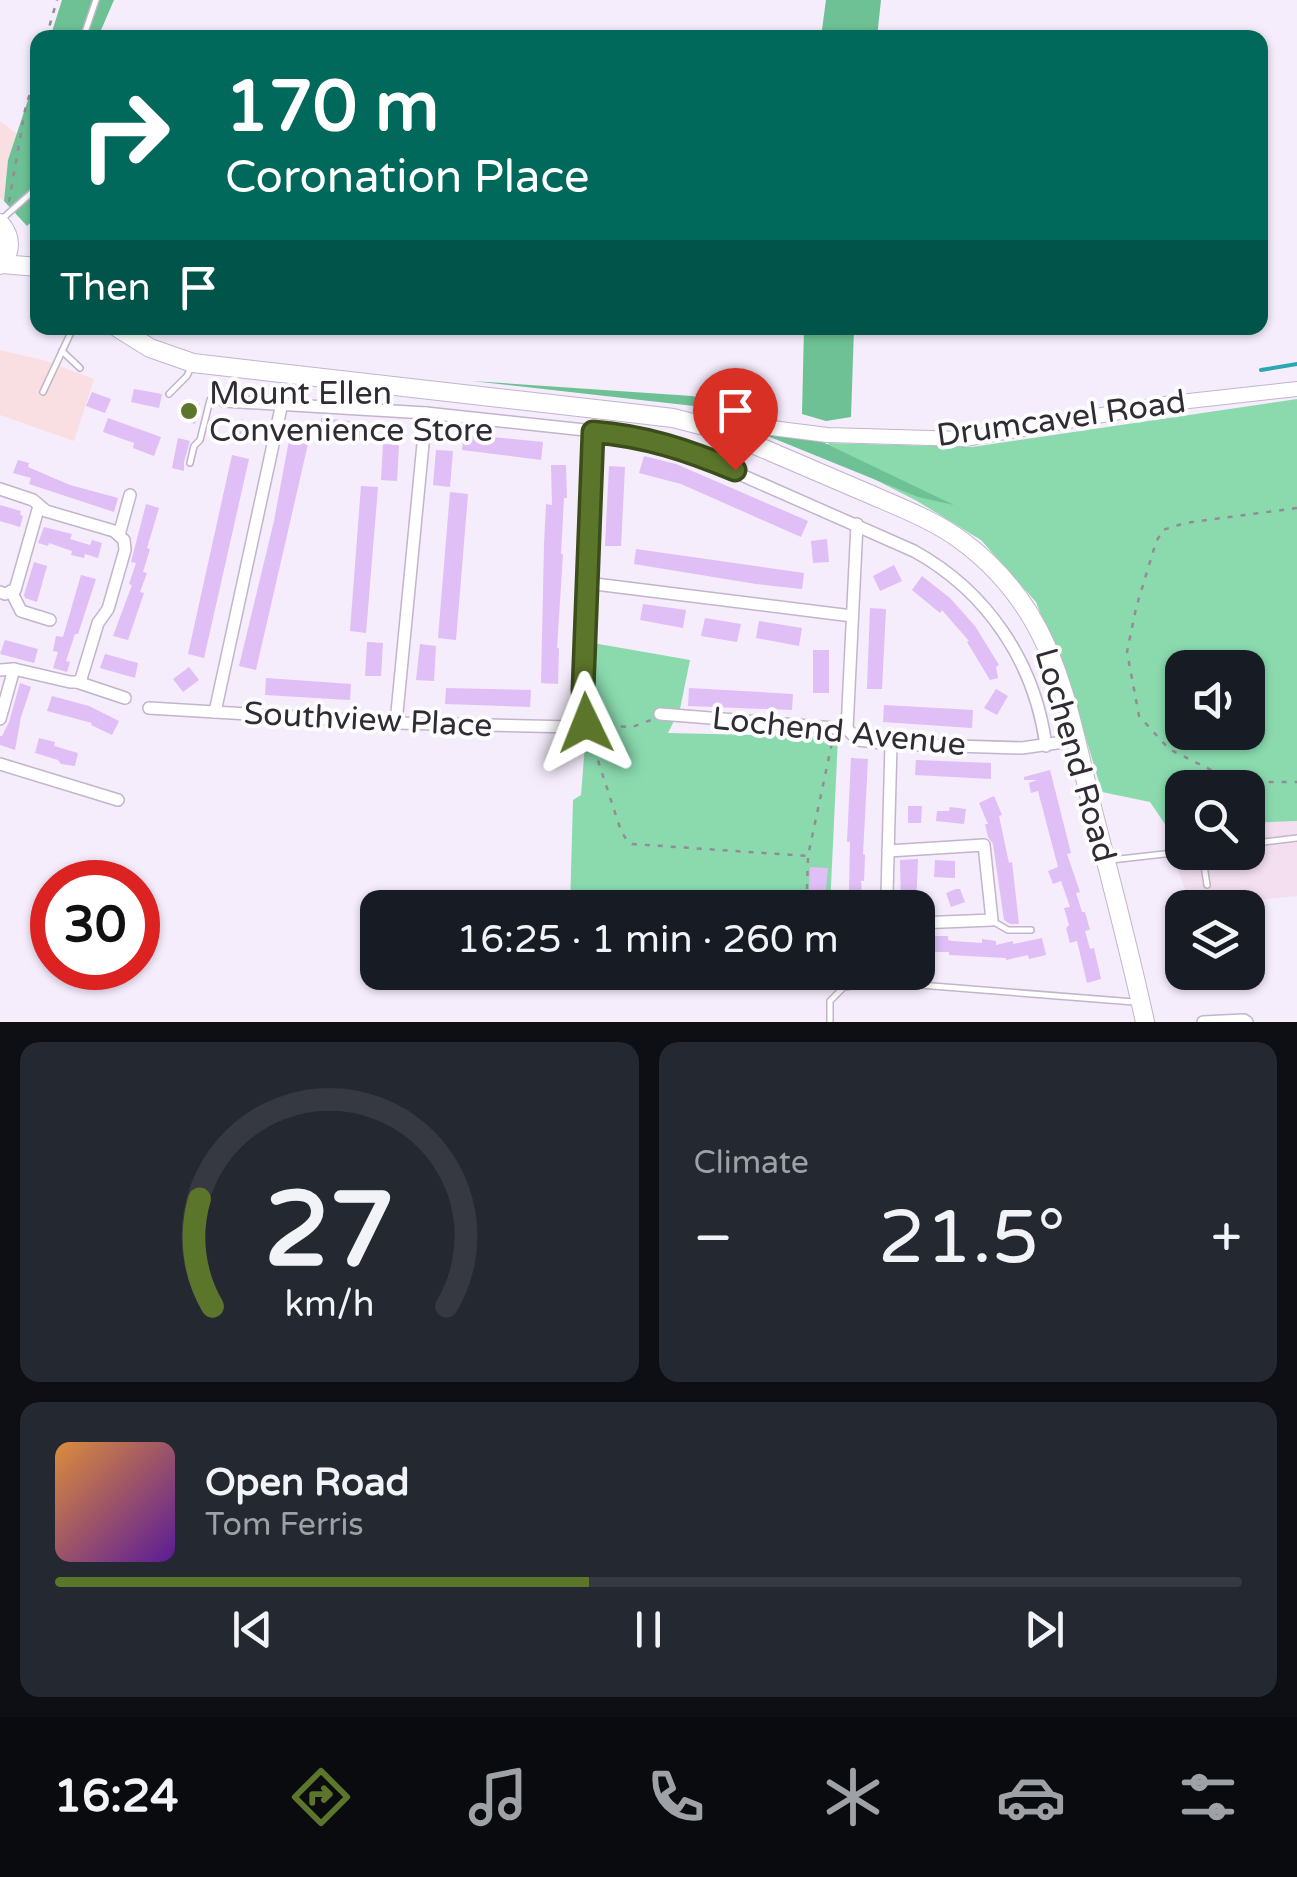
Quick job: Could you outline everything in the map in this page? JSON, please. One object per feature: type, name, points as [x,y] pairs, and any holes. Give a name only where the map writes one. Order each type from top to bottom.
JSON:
[{"type":"main road","points":[[1,264],[7,257],[10,241],[2,219]]},
{"type":"main road","points":[[10,241],[30,258]]},
{"type":"main road","points":[[1,264],[30,265]]},
{"type":"main road","name":"Drumcavel Road","points":[[129,335],[150,348],[193,363],[674,418],[720,430]]},
{"type":"main road","name":"Lochend Road","points":[[720,430],[925,518],[984,559],[1010,585],[1034,618],[1053,657],[1077,740],[1145,1022]]},
{"type":"street","name":"Drumcavel Road","points":[[720,430],[764,426],[828,435],[965,438],[1171,403],[1297,388]]},
{"type":"street","points":[[224,400],[426,413],[622,434],[678,447],[857,524],[938,564],[969,588],[1001,628],[1032,685],[1046,746]]},
{"type":"street","points":[[214,712],[282,403]]},
{"type":"street","points":[[568,429],[570,406]]},
{"type":"street","points":[[622,412],[622,434]]},
{"type":"street","points":[[396,723],[426,413]]},
{"type":"street","points":[[586,723],[583,690],[593,432]]},
{"type":"street","points":[[0,489],[32,500],[46,512],[114,531],[124,540],[125,550],[108,609],[98,623],[77,682]]},
{"type":"street","points":[[119,535],[130,495]]},
{"type":"street","points":[[39,506],[15,590],[6,591],[20,612],[50,620]]},
{"type":"street","points":[[842,729],[857,524]]},
{"type":"street","points":[[587,582],[852,616]]},
{"type":"street","points":[[0,719],[14,669]]},
{"type":"street","points":[[0,670],[14,669],[77,682],[125,698]]},
{"type":"street","name":"Southview Place","points":[[149,708],[396,723],[572,727],[586,723]]},
{"type":"street","name":"Lochend Avenue","points":[[660,714],[842,729],[858,740],[892,744],[1022,748],[1077,740]]},
{"type":"street","points":[[887,890],[892,744]]},
{"type":"street","points":[[0,764],[118,800]]},
{"type":"street","points":[[888,851],[984,845],[992,920],[935,923]]},
{"type":"street","points":[[1203,1022],[1247,1022]]},
{"type":"lane","points":[[86,30],[96,0]]},
{"type":"lane","points":[[2,219],[30,194]]},
{"type":"lane","points":[[43,392],[70,335]]},
{"type":"lane","points":[[62,350],[80,368]]},
{"type":"lane","points":[[169,394],[187,376],[193,363]]},
{"type":"lane","points":[[190,463],[210,400],[224,400]]},
{"type":"lane","points":[[1265,842],[1297,838]]},
{"type":"lane","points":[[1106,860],[1165,854]]},
{"type":"lane","points":[[1205,870],[1207,886]]},
{"type":"lane","points":[[992,920],[1008,930],[1031,930]]},
{"type":"lane","points":[[830,1022],[830,1000],[844,987],[882,982],[1141,1002]]},
{"type":"path","points":[[48,30],[56,0]]},
{"type":"path","points":[[2,219],[30,93]]},
{"type":"path","points":[[1297,508],[1185,523],[1163,530],[1136,608],[1128,652],[1139,716],[1168,749],[1235,782],[1297,782]]},
{"type":"path","points":[[660,714],[632,727],[586,723],[626,839],[632,844],[808,856]]},
{"type":"path","points":[[806,889],[808,856],[833,736],[842,729]]},
{"type":"shaded area","points":[[0,121],[17,134],[8,160],[4,201],[0,198]]},
{"type":"shaded area","points":[[0,350],[43,360],[94,379],[74,441],[0,415]]},
{"type":"shaded area","points":[[1297,821],[1297,896],[1265,899],[1265,890],[1186,890],[1178,870],[1265,870],[1265,822]]},
{"type":"green space","points":[[62,0],[114,0],[101,30],[53,30]]},
{"type":"green space","points":[[826,0],[881,0],[878,30],[822,30]]},
{"type":"green space","points":[[30,94],[27,226],[4,201],[8,160]]},
{"type":"green space","points":[[804,335],[854,335],[851,417],[826,421],[802,414]]},
{"type":"green space","points":[[472,381],[692,396],[762,413],[954,505],[918,497],[694,406]]},
{"type":"green space","points":[[1297,399],[1297,821],[1265,822],[1265,770],[1165,770],[1165,824],[1150,802],[1102,792],[1079,715],[1036,602],[981,540],[868,476],[826,447],[829,443],[972,447]]},
{"type":"green space","points":[[593,643],[690,660],[680,709],[668,733],[838,737],[831,890],[570,890],[573,800],[581,795]]},
{"type":"building","points":[[134,389],[162,394],[159,408],[131,402]]},
{"type":"building","points":[[92,392],[111,399],[105,413],[86,406]]},
{"type":"building","points":[[187,401],[200,404],[195,424],[182,420]]},
{"type":"building","points":[[108,418],[161,437],[154,456],[133,448],[134,443],[103,432]]},
{"type":"building","points":[[321,418],[368,423],[366,440],[319,436]]},
{"type":"building","points":[[242,419],[257,433],[246,444],[232,430]]},
{"type":"building","points":[[464,434],[543,442],[541,460],[462,450]]},
{"type":"building","points":[[178,438],[190,441],[184,471],[172,468]]},
{"type":"building","points":[[289,440],[308,444],[256,670],[239,666]]},
{"type":"building","points":[[383,444],[399,445],[397,481],[381,480]]},
{"type":"building","points":[[436,450],[453,451],[450,487],[433,485]]},
{"type":"building","points":[[232,455],[249,459],[204,658],[188,654]]},
{"type":"building","points":[[644,456],[676,464],[808,521],[801,537],[681,484],[639,473]]},
{"type":"building","points":[[18,460],[70,485],[118,498],[114,512],[29,484],[31,478],[13,473]]},
{"type":"building","points":[[551,465],[566,465],[558,684],[541,683],[544,545],[546,504],[552,505]]},
{"type":"building","points":[[609,466],[625,467],[621,546],[605,546]]},
{"type":"building","points":[[361,486],[378,487],[366,633],[350,631]]},
{"type":"building","points":[[450,492],[468,494],[456,640],[438,638]]},
{"type":"building","points":[[146,504],[159,508],[147,548],[150,549],[143,572],[147,573],[140,592],[144,593],[128,640],[113,636],[132,585],[129,584],[136,563],[131,562]]},
{"type":"building","points":[[0,505],[21,511],[20,527],[0,521]]},
{"type":"building","points":[[44,527],[72,534],[70,539],[90,545],[92,540],[102,543],[98,558],[71,555],[72,551],[38,543]]},
{"type":"building","points":[[827,539],[829,562],[813,563],[811,541]]},
{"type":"building","points":[[636,549],[804,573],[802,589],[634,564]]},
{"type":"building","points":[[34,562],[47,566],[37,602],[24,595]]},
{"type":"building","points":[[894,565],[902,581],[880,591],[873,576]]},
{"type":"building","points":[[81,575],[96,579],[66,661],[70,662],[67,672],[53,668],[58,652],[53,651],[56,636],[63,637]]},
{"type":"building","points":[[922,576],[950,598],[975,626],[999,665],[998,678],[990,680],[969,641],[942,610],[940,613],[912,590]]},
{"type":"building","points":[[643,604],[686,610],[683,628],[640,620]]},
{"type":"building","points":[[870,608],[886,609],[882,689],[867,689]]},
{"type":"building","points":[[705,618],[741,624],[737,642],[701,636]]},
{"type":"building","points":[[759,621],[802,628],[799,646],[756,638]]},
{"type":"building","points":[[5,640],[38,649],[34,663],[0,654]]},
{"type":"building","points":[[367,642],[383,643],[381,676],[365,676]]},
{"type":"building","points":[[420,644],[436,646],[434,681],[416,680]]},
{"type":"building","points":[[813,650],[829,650],[829,693],[813,693]]},
{"type":"building","points":[[105,654],[138,663],[135,678],[100,668]]},
{"type":"building","points":[[189,667],[199,680],[183,692],[173,679]]},
{"type":"building","points":[[266,678],[351,684],[350,700],[265,695]]},
{"type":"building","points":[[20,683],[31,687],[15,750],[0,745],[0,736],[9,722]]},
{"type":"building","points":[[446,688],[531,690],[530,707],[445,704]]},
{"type":"building","points":[[689,688],[793,694],[792,710],[688,706]]},
{"type":"building","points":[[996,689],[1008,696],[997,715],[984,708]]},
{"type":"building","points":[[52,696],[89,706],[119,721],[112,735],[92,723],[47,711]]},
{"type":"building","points":[[884,705],[973,710],[972,728],[883,722]]},
{"type":"building","points":[[39,738],[78,753],[75,766],[35,753]]},
{"type":"building","points":[[851,758],[868,759],[862,890],[849,890]]},
{"type":"building","points":[[916,760],[991,763],[991,779],[915,775]]},
{"type":"building","points":[[1050,770],[1071,853],[1067,854],[1080,892],[1076,893],[1090,930],[1085,931],[1090,949],[1094,948],[1101,979],[1087,983],[1077,941],[1070,943],[1066,928],[1069,925],[1064,908],[1070,907],[1061,881],[1053,884],[1048,871],[1058,867],[1038,791],[1031,793],[1029,783],[1037,780],[1024,780]]},
{"type":"building","points":[[994,796],[1002,815],[999,816],[1009,863],[1012,862],[1019,924],[1004,920],[993,844],[979,803]]},
{"type":"building","points":[[908,806],[922,806],[921,823],[908,823]]},
{"type":"building","points":[[950,807],[966,809],[964,824],[936,821],[937,811],[949,811]]},
{"type":"building","points":[[918,859],[917,890],[901,890],[900,860]]},
{"type":"building","points":[[935,860],[955,861],[955,878],[934,877]]},
{"type":"building","points":[[810,867],[828,868],[826,890],[809,890]]},
{"type":"building","points":[[960,889],[965,902],[951,907],[946,893]]},
{"type":"building","points":[[935,936],[948,936],[952,941],[996,941],[996,945],[1042,938],[1046,955],[1006,960],[935,952]]},
{"type":"waterway","points":[[1261,370],[1297,364]]},
{"type":"place","name":"Mount Ellen Convenience Store","points":[[189,411]]},
{"type":"route","points":[[586,723],[583,690],[593,432],[622,434],[678,447],[735,470]]}]
